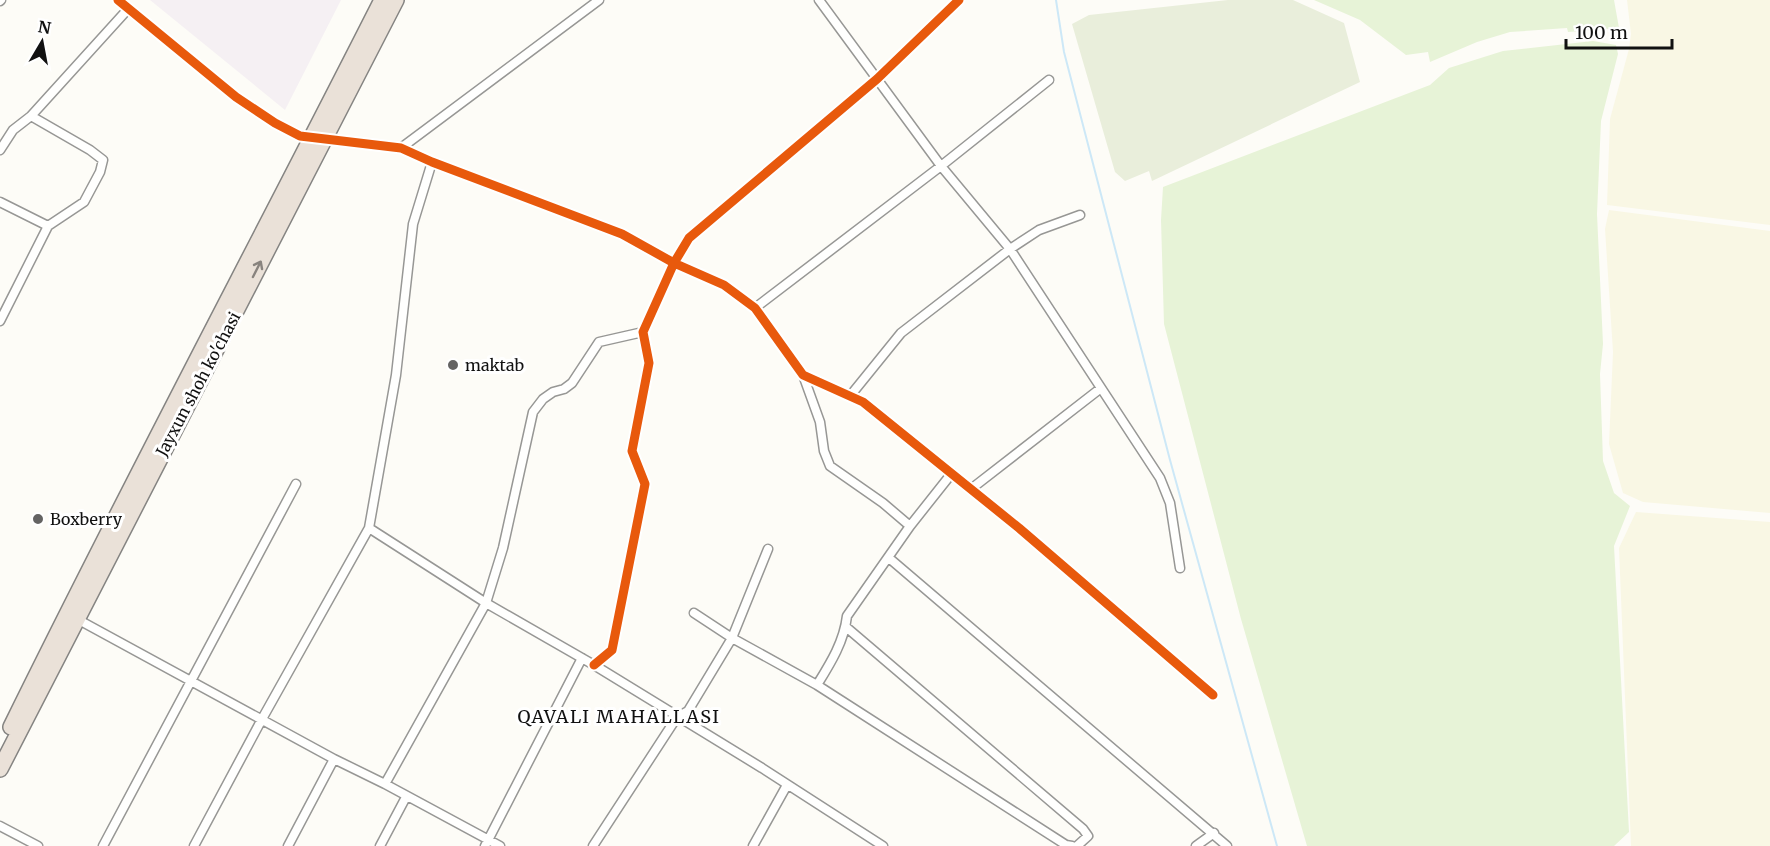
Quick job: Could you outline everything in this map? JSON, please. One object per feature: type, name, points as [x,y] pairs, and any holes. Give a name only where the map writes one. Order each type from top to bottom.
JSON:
[{"type":"highway","name":"Jayxun shoh ko'chasi","points":[[0,769],[317,139],[382,0]]},
{"type":"highway","name":"Jayxun shoh ko'chasi","points":[[0,746],[5,726],[176,398],[317,139],[396,0]]},
{"type":"street","points":[[118,0],[236,97],[275,123],[300,136],[401,148],[432,162],[622,234],[724,285],[755,308],[803,375],[820,422],[824,451],[830,466],[883,503],[910,526]]},
{"type":"street","points":[[401,148],[599,0]]},
{"type":"street","points":[[819,0],[941,166],[1010,249],[1160,478],[1170,504],[1180,568]]},
{"type":"street","points":[[594,665],[612,650],[645,484],[632,451],[648,363],[643,332],[675,262],[689,238],[877,79],[960,0]]},
{"type":"street","points":[[0,150],[13,130],[31,116],[128,9]]},
{"type":"street","points":[[755,308],[1049,80]]},
{"type":"street","points":[[0,321],[48,226],[84,202],[100,172],[103,160],[31,116]]},
{"type":"street","points":[[194,846],[369,528],[396,375],[413,224],[432,162]]},
{"type":"street","points":[[0,202],[48,226]]},
{"type":"street","points":[[850,396],[901,333],[1010,249],[1039,230],[1080,215]]},
{"type":"street","points":[[386,784],[486,603],[503,548],[533,412],[543,399],[572,383],[599,342],[643,332]]},
{"type":"street","points":[[803,375],[863,402],[971,489],[1213,695]]},
{"type":"street","points":[[971,489],[1101,388]]},
{"type":"street","points":[[817,685],[837,651],[846,627],[847,616],[910,526],[952,474]]},
{"type":"street","points":[[103,846],[296,484]]},
{"type":"street","points":[[369,528],[486,603],[594,665],[762,768],[883,846]]},
{"type":"street","points":[[593,846],[677,717],[688,711],[732,638],[768,549]]},
{"type":"street","points":[[889,558],[1227,846]]},
{"type":"street","points":[[694,613],[732,638],[817,685],[1066,845],[1072,846]]},
{"type":"street","points":[[77,619],[334,759],[386,784],[487,843],[500,846]]},
{"type":"street","points":[[846,627],[1083,829],[1088,836],[1077,846]]},
{"type":"street","points":[[487,843],[582,658]]},
{"type":"street","points":[[288,846],[334,759]]},
{"type":"street","points":[[753,846],[787,785]]},
{"type":"street","points":[[380,846],[406,797]]},
{"type":"street","points":[[0,826],[38,846]]},
{"type":"street","points":[[1196,846],[1214,833]]},
{"type":"shaded area","points":[[150,0],[341,0],[285,110]]},
{"type":"shaded area","points":[[1627,0],[1770,0],[1770,225],[1607,205],[1610,119],[1631,34]]},
{"type":"shaded area","points":[[1609,210],[1770,231],[1770,513],[1643,502],[1623,493],[1609,444],[1613,352],[1605,229]]},
{"type":"shaded area","points":[[1636,512],[1770,522],[1770,846],[1631,846],[1619,548]]},
{"type":"green space","points":[[1228,0],[1293,0],[1344,23],[1360,82],[1152,181],[1149,171],[1125,181],[1115,172],[1072,24],[1089,15]]},
{"type":"green space","points":[[1314,0],[1614,0],[1619,28],[1568,32],[1567,28],[1510,32],[1477,42],[1430,62],[1428,52],[1406,55],[1360,20]]},
{"type":"green space","points":[[1593,41],[1616,45],[1618,54],[1601,121],[1597,214],[1603,344],[1600,374],[1603,461],[1614,493],[1630,506],[1614,546],[1629,832],[1614,846],[1307,846],[1241,619],[1164,324],[1161,220],[1163,187],[1430,85],[1449,68],[1503,51]]},
{"type":"waterway","points":[[1056,0],[1064,52],[1170,460],[1277,846]]},
{"type":"cycle path","points":[[118,0],[236,97],[275,123],[300,136],[401,148],[432,162],[622,234],[674,263],[724,285],[755,308],[803,375],[863,402],[1019,528],[1213,695]]},
{"type":"cycle path","points":[[594,665],[612,650],[645,484],[632,451],[649,363],[643,332],[674,263],[689,238],[877,79],[959,0]]},
{"type":"place","name":"maktab","points":[[453,365]]},
{"type":"place","name":"Boxberry","points":[[38,519]]},
{"type":"district","name":"QAVALI MAHALLASI","points":[[619,716]]}]
